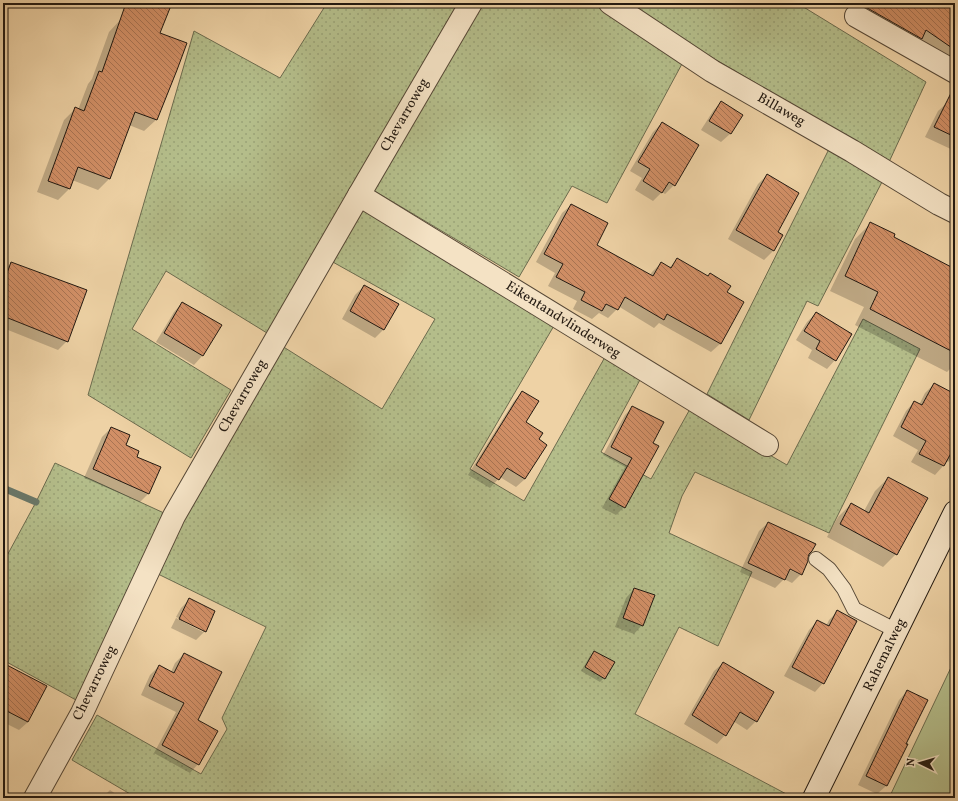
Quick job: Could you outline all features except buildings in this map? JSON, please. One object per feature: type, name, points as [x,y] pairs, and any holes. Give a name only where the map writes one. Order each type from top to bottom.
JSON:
[{"type":"street","name":"Chevarroweg","points":[[35,798],[82,713],[174,516],[471,3]]},
{"type":"street","name":"Billaweg","points":[[610,3],[712,70],[955,212]]},
{"type":"street","points":[[856,16],[955,72]]},
{"type":"street","name":"Eikentandvlinderweg","points":[[359,195],[767,445]]},
{"type":"street","name":"Rahemalweg","points":[[814,798],[955,512]]},
{"type":"lane","points":[[816,559],[829,568],[844,589],[854,609],[897,631]]},
{"type":"green space","points":[[327,3],[458,3],[267,333],[166,271],[132,329],[231,390],[191,458],[88,395],[194,31],[280,78]]},
{"type":"green space","points":[[480,3],[593,3],[683,62],[607,203],[572,186],[519,277],[373,190]]},
{"type":"green space","points":[[628,3],[797,3],[926,82],[889,162],[704,53]]},
{"type":"green space","points":[[830,147],[882,182],[818,306],[807,301],[749,420],[707,394]]},
{"type":"green space","points":[[361,205],[555,324],[470,469],[524,501],[605,357],[641,378],[601,452],[651,479],[690,409],[787,465],[863,319],[920,349],[829,533],[695,472],[682,496],[669,533],[752,572],[718,646],[679,627],[635,714],[792,797],[791,798],[137,798],[72,760],[97,715],[201,774],[227,729],[222,718],[266,627],[158,574],[184,518],[282,346],[382,409],[435,319],[331,261]]},
{"type":"green space","points":[[55,463],[164,513],[76,700],[3,660],[3,563]]},
{"type":"green space","points":[[955,659],[955,798],[889,798]]},
{"type":"waterway","points":[[3,488],[36,502]]}]
